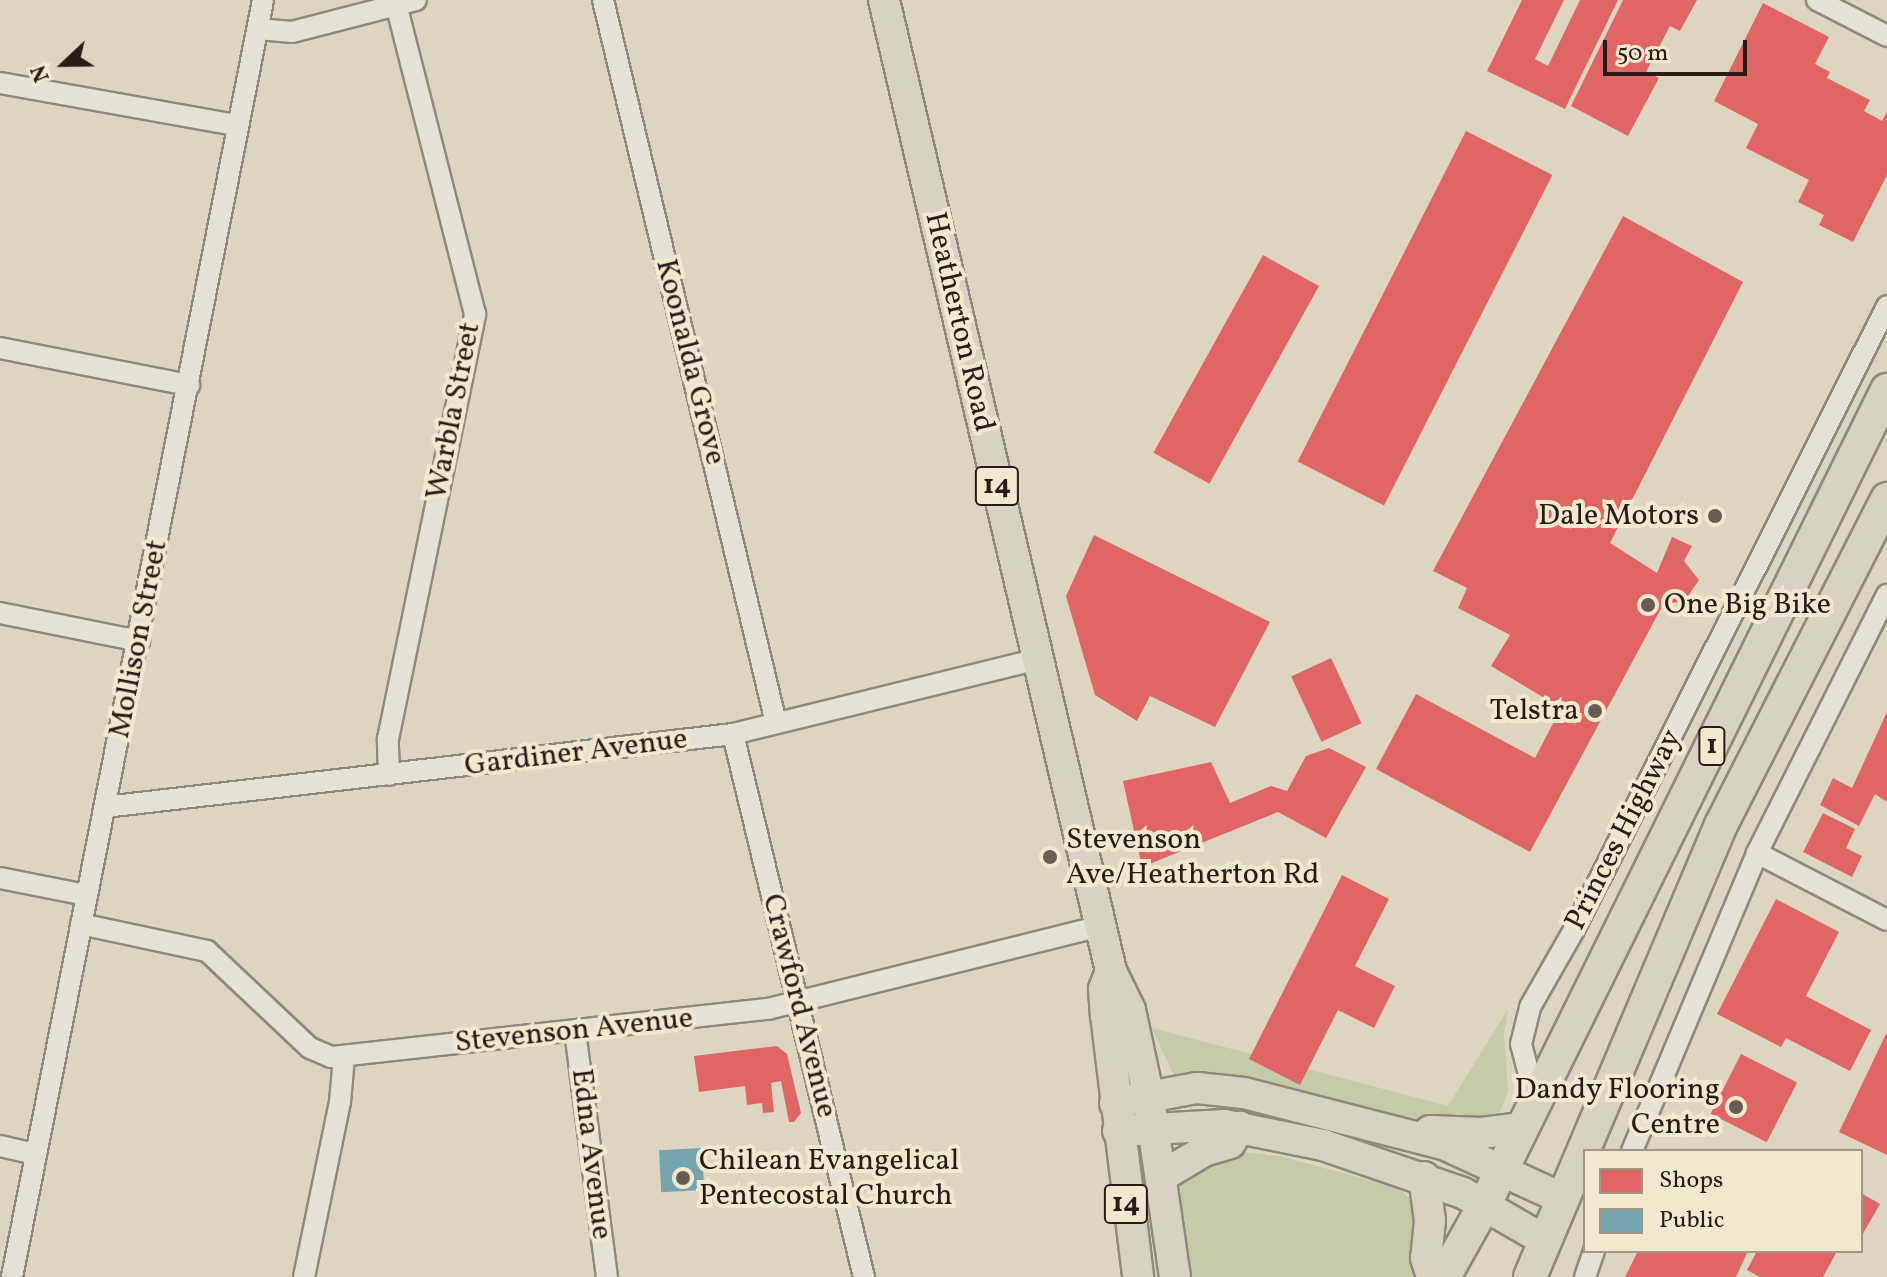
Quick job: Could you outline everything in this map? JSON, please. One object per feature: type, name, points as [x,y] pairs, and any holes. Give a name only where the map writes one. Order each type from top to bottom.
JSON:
[{"type":"highway","name":"Princes Highway","points":[[1444,1277],[1485,1204],[1887,390]]},
{"type":"highway","name":"1","points":[[1530,1277],[1721,825],[1887,499]]},
{"type":"main road","name":"Heatherton Road","points":[[889,1],[1111,971],[1130,1010],[1162,1176],[1175,1277]]},
{"type":"main road","name":"Heatherton Road","points":[[1111,971],[1104,989],[1116,1117],[1138,1277]]},
{"type":"main road","points":[[1116,1117],[1149,1099],[1197,1088],[1244,1093],[1446,1145],[1561,1198]]},
{"type":"main road","points":[[1412,1135],[1438,1130],[1481,1133],[1529,1114]]},
{"type":"main road","points":[[1116,1117],[1153,1129],[1240,1127],[1323,1145],[1424,1177],[1485,1204],[1544,1240]]},
{"type":"main road","points":[[1162,1176],[1204,1151],[1230,1143],[1240,1127]]},
{"type":"main road","points":[[1424,1177],[1430,1221],[1426,1258],[1432,1277]]},
{"type":"street","name":"Mollison Street","points":[[12,1277],[263,0]]},
{"type":"street","name":"Koonalda Grove","points":[[603,0],[776,723]]},
{"type":"street","points":[[1817,0],[1887,36]]},
{"type":"street","points":[[258,29],[292,32],[406,2]]},
{"type":"street","name":"Warbla Street","points":[[389,775],[388,739],[475,314],[406,2]]},
{"type":"street","points":[[0,83],[236,125]]},
{"type":"street","name":"Princes Highway","points":[[1529,1114],[1522,1028],[1530,1007],[1561,954],[1887,306]]},
{"type":"street","points":[[0,348],[189,385]]},
{"type":"street","points":[[1633,1149],[1757,853],[1887,595]]},
{"type":"street","points":[[0,613],[139,641]]},
{"type":"street","name":"Gardiner Avenue","points":[[105,807],[733,734],[1039,659]]},
{"type":"street","name":"Crawford Avenue","points":[[733,734],[864,1277]]},
{"type":"street","points":[[1757,853],[1887,920]]},
{"type":"street","points":[[0,878],[86,895]]},
{"type":"street","name":"Stevenson Avenue","points":[[81,924],[207,951],[310,1048],[324,1056],[344,1057],[768,1009],[1101,926]]},
{"type":"street","name":"Edna Avenue","points":[[575,1031],[607,1277]]},
{"type":"street","points":[[304,1277],[340,1102],[344,1057]]},
{"type":"street","points":[[0,1146],[36,1154]]},
{"type":"street","points":[[1585,1277],[1593,1253]]},
{"type":"green space","points":[[1508,1009],[1504,1035],[1508,1092],[1500,1111],[1476,1126],[1409,1119],[1174,1076],[1152,1028],[1448,1106]]},
{"type":"green space","points":[[1236,1151],[1279,1156],[1399,1188],[1417,1206],[1419,1253],[1412,1277],[1187,1277],[1176,1205],[1179,1187],[1184,1177]]},
{"type":"building: Shops","points":[[1522,0],[1564,0],[1535,59],[1548,66],[1580,0],[1618,0],[1565,109],[1487,71]]},
{"type":"building: Shops","points":[[1623,0],[1697,0],[1680,31],[1670,26],[1646,72],[1659,78],[1628,136],[1571,106]]},
{"type":"building: Shops","points":[[1763,3],[1829,37],[1815,64],[1830,72],[1827,78],[1870,100],[1864,111],[1882,121],[1887,112],[1887,175],[1853,242],[1819,225],[1824,215],[1798,202],[1809,180],[1746,148],[1758,124],[1714,101]]},
{"type":"building: Shops","points":[[1466,131],[1552,175],[1384,506],[1298,462]]},
{"type":"building: Shops","points":[[1623,216],[1743,282],[1610,543],[1657,573],[1672,537],[1692,546],[1684,561],[1699,580],[1684,602],[1664,603],[1530,852],[1376,769],[1416,694],[1535,758],[1561,708],[1491,666],[1510,635],[1458,608],[1467,588],[1433,571]]},
{"type":"building: Shops","points":[[1263,255],[1319,286],[1209,484],[1153,453]]},
{"type":"building: Shops","points":[[1094,535],[1270,622],[1215,727],[1150,696],[1137,721],[1095,695],[1066,596]]},
{"type":"building: Shops","points":[[1331,658],[1361,723],[1322,742],[1291,677]]},
{"type":"building: Shops","points":[[1887,712],[1887,802],[1875,794],[1859,826],[1820,805],[1833,778],[1852,788]]},
{"type":"building: Shops","points":[[1329,748],[1366,767],[1326,838],[1278,812],[1142,867],[1123,781],[1211,762],[1230,803],[1271,786],[1287,791],[1306,756]]},
{"type":"building: Shops","points":[[1823,813],[1855,829],[1846,848],[1862,856],[1852,877],[1803,852]]},
{"type":"building: Shops","points":[[1342,875],[1389,899],[1355,966],[1395,986],[1374,1028],[1338,1010],[1300,1085],[1249,1059]]},
{"type":"building: Shops","points":[[1776,899],[1839,932],[1806,996],[1871,1030],[1850,1071],[1786,1038],[1781,1047],[1717,1014]]},
{"type":"building: Shops","points":[[1887,1032],[1887,1155],[1839,1132]]},
{"type":"building: Shops","points":[[777,1046],[787,1054],[801,1113],[794,1122],[789,1122],[781,1081],[771,1083],[774,1112],[763,1113],[762,1103],[747,1105],[745,1086],[699,1092],[694,1056]]},
{"type":"building: Shops","points":[[1741,1054],[1797,1083],[1767,1142],[1711,1114]]},
{"type":"building: Shops","points":[[1863,1194],[1880,1204],[1863,1234]]},
{"type":"building: Shops","points":[[1637,1253],[1747,1253],[1736,1277],[1625,1277]]},
{"type":"building: Shops","points":[[1756,1253],[1836,1253],[1823,1277],[1760,1277],[1747,1270]]},
{"type":"building: Public","name":"Chilean Evangelical Pentecostal Church","points":[[702,1148],[704,1190],[661,1192],[659,1150]]},
{"type":"place","name":"Dale Motors","points":[[1715,516]]},
{"type":"place","name":"One Big Bike","points":[[1648,605]]},
{"type":"place","name":"Telstra","points":[[1595,711]]},
{"type":"place","name":"Stevenson Ave/Heatherton Rd","points":[[1050,857]]},
{"type":"place","name":"Dandy Flooring Centre","points":[[1736,1107]]},
{"type":"place","name":"Chilean Evangelical Pentecostal Church","points":[[683,1178]]}]
